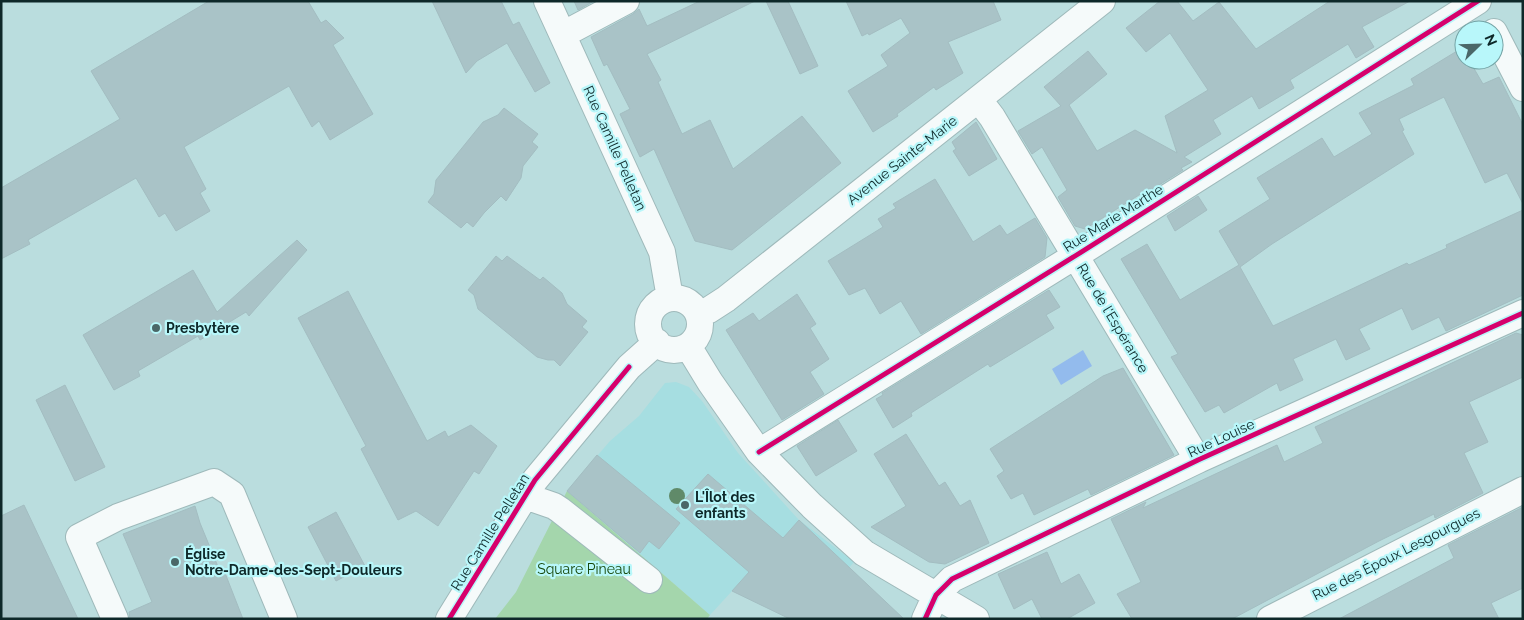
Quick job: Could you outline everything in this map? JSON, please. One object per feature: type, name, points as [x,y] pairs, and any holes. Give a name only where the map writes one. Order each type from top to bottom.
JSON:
[{"type":"street","name":"Rue Camille Pelletan","points":[[548,1],[662,252],[670,298]]},
{"type":"street","points":[[564,34],[626,1]]},
{"type":"street","name":"Avenue Sainte-Marie","points":[[698,314],[709,310],[726,299],[1102,1]]},
{"type":"street","points":[[1478,1],[1488,20]]},
{"type":"street","name":"Rue Marie Marthe","points":[[759,452],[1075,256],[1478,1]]},
{"type":"street","points":[[1504,51],[1523,88]]},
{"type":"street","name":"Rue de l'Espérance","points":[[979,100],[992,117],[1198,460]]},
{"type":"street","points":[[670,298],[679,298],[687,301],[698,314],[699,332],[695,340],[688,346],[680,349],[664,347],[656,342],[649,328],[651,312],[656,306],[670,298]]},
{"type":"street","name":"Rue Louise","points":[[936,595],[952,579],[1198,460],[1523,313]]},
{"type":"street","name":"Rue Camille Pelletan","points":[[449,619],[535,480],[629,367],[656,342]]},
{"type":"street","points":[[688,346],[710,382],[759,452],[812,506],[864,553],[976,619]]},
{"type":"street","points":[[115,619],[79,537],[118,517],[214,482],[232,494],[284,619]]},
{"type":"street","name":"Rue des Époux Lesgourgues","points":[[1270,619],[1523,490]]},
{"type":"street","points":[[525,496],[560,510],[649,580]]},
{"type":"street","points":[[926,619],[936,595]]},
{"type":"shaded area","points":[[1083,350],[1092,366],[1061,385],[1052,369]]},
{"type":"shaded area","name":"L'Îlot des enfants","points":[[676,382],[689,387],[702,401],[738,453],[799,520],[854,562],[804,619],[732,591],[710,615],[567,491],[610,441],[639,416],[665,383]]},
{"type":"green space","name":"Square Pineau","points":[[567,491],[710,615],[707,619],[495,619],[516,592]]},
{"type":"building","points":[[209,1],[308,1],[321,23],[326,20],[344,38],[333,45],[373,114],[330,140],[319,121],[312,127],[289,86],[184,147],[206,189],[200,193],[210,211],[176,231],[165,213],[159,217],[136,178],[28,240],[30,244],[1,259],[1,188],[120,119],[91,71]]},
{"type":"building","points":[[432,1],[501,1],[513,25],[519,22],[550,83],[535,92],[507,43],[477,61],[466,73]]},
{"type":"building","points":[[574,1],[594,1],[578,10]]},
{"type":"building","points":[[700,1],[755,1],[647,54],[661,80],[658,82],[682,134],[710,120],[733,169],[802,116],[841,163],[732,250],[695,241],[654,149],[640,157],[620,114],[630,109],[607,64],[604,66],[591,37],[639,9],[647,26]]},
{"type":"building","points":[[766,1],[788,1],[818,66],[800,74]]},
{"type":"building","points":[[846,1],[993,1],[1001,20],[948,42],[963,73],[936,90],[934,87],[897,114],[898,116],[873,132],[848,91],[888,66],[881,55],[910,33],[901,18],[869,35],[868,33],[862,36]]},
{"type":"building","points":[[1160,1],[1177,1],[1193,21],[1219,2],[1256,49],[1330,1],[1410,1],[1362,27],[1374,47],[1356,58],[1348,44],[1290,80],[1294,88],[1259,109],[1252,96],[1213,120],[1221,134],[1184,157],[1192,162],[1181,168],[1183,170],[1151,190],[1150,188],[1085,229],[1075,226],[1058,197],[1067,190],[1042,147],[1032,154],[1018,131],[1061,106],[1044,87],[1088,51],[1107,74],[1069,105],[1097,151],[1135,130],[1177,153],[1165,116],[1208,90],[1170,33],[1146,52],[1126,28]]},
{"type":"building","points":[[1454,53],[1454,70],[1475,70],[1483,84],[1499,77],[1523,125],[1523,204],[1507,173],[1485,183],[1444,97],[1399,119],[1404,130],[1402,131],[1414,154],[1272,244],[1240,267],[1273,326],[1407,263],[1409,265],[1447,248],[1446,245],[1523,210],[1523,295],[1446,331],[1439,317],[1412,330],[1402,308],[1359,329],[1370,349],[1346,360],[1336,339],[1293,359],[1303,380],[1280,391],[1277,383],[1224,413],[1219,405],[1205,412],[1171,357],[1178,354],[1121,259],[1147,244],[1180,300],[1239,265],[1219,231],[1270,199],[1257,178],[1322,138],[1334,157],[1372,134],[1359,113],[1414,85],[1411,79]]},
{"type":"building","points":[[504,108],[538,134],[532,142],[538,147],[523,166],[521,178],[506,201],[501,196],[473,227],[467,222],[461,228],[428,202],[434,194],[436,180],[483,122],[498,115]]},
{"type":"building","points":[[976,122],[997,159],[969,176],[953,151],[956,149],[952,142]]},
{"type":"building","points":[[935,179],[973,242],[1000,225],[1007,235],[1035,218],[1047,238],[1045,257],[921,334],[901,301],[880,314],[865,288],[849,295],[828,261],[883,227],[878,219],[896,208],[893,204]]},
{"type":"building","points":[[1198,196],[1207,210],[1175,231],[1167,216]]},
{"type":"building","name":"Presbytère","points":[[297,240],[307,250],[249,316],[246,312],[200,340],[198,336],[138,371],[140,376],[114,390],[83,335],[193,270],[217,312]]},
{"type":"building","points":[[496,256],[502,261],[507,256],[540,280],[543,277],[562,293],[567,304],[587,321],[582,327],[588,332],[560,366],[554,360],[537,357],[478,309],[474,295],[468,290]]},
{"type":"building","points":[[1049,290],[1060,307],[1046,315],[1054,328],[990,367],[988,364],[911,413],[912,416],[893,428],[876,399],[883,395],[882,393]]},
{"type":"building","points":[[348,291],[427,441],[445,431],[448,437],[471,425],[497,446],[479,474],[474,471],[438,526],[416,511],[398,520],[361,449],[366,446],[298,318]]},
{"type":"building","points":[[797,294],[816,324],[810,328],[829,359],[810,372],[824,394],[782,420],[726,330],[753,313],[759,321]]},
{"type":"building","points":[[1516,333],[1523,335],[1523,377],[1469,402],[1488,442],[1464,453],[1483,493],[1435,518],[1434,514],[1379,541],[1232,619],[1132,619],[1117,594],[1141,582],[1111,519],[1146,502],[1143,508],[1277,445],[1284,462],[1323,443],[1315,427]]},
{"type":"building","points":[[1123,368],[1174,455],[1091,495],[1088,489],[1034,515],[1023,493],[1011,499],[997,476],[1004,471],[990,449],[1103,376]]},
{"type":"building","points":[[65,385],[105,467],[75,481],[36,400]]},
{"type":"building","points":[[838,420],[857,451],[816,476],[797,446]]},
{"type":"building","points":[[906,434],[939,486],[945,482],[960,506],[970,500],[989,543],[945,564],[929,562],[871,527],[906,506],[874,454]]},
{"type":"building","points":[[597,455],[680,523],[659,549],[649,541],[640,553],[567,491]]},
{"type":"building","points":[[708,474],[783,538],[799,520],[904,619],[790,619],[732,591],[749,572],[676,509]]},
{"type":"building","points":[[24,505],[78,619],[1,619],[1,516]]},
{"type":"building","name":"Église Notre-Dame-des-Sept-Douleurs","points":[[195,506],[221,574],[225,573],[243,619],[130,619],[129,612],[152,602],[123,534]]},
{"type":"building","points":[[1523,507],[1523,588],[1491,603],[1499,619],[1339,619],[1454,558],[1448,545]]},
{"type":"building","points":[[336,512],[365,566],[336,581],[308,527]]},
{"type":"building","points":[[1047,552],[1061,584],[1079,574],[1095,603],[1067,619],[1042,619],[1032,599],[1014,609],[998,574]]},
{"type":"cycle path","points":[[759,452],[1075,256],[1478,1]]},
{"type":"cycle path","points":[[925,619],[936,595],[952,579],[1198,460],[1523,313]]},
{"type":"cycle path","points":[[449,619],[535,480],[629,367]]},
{"type":"place","name":"Presbytère","points":[[156,328]]},
{"type":"place","name":"L'Îlot des enfants","points":[[685,505]]},
{"type":"place","name":"Église Notre-Dame-des-Sept-Douleurs","points":[[175,562]]}]
